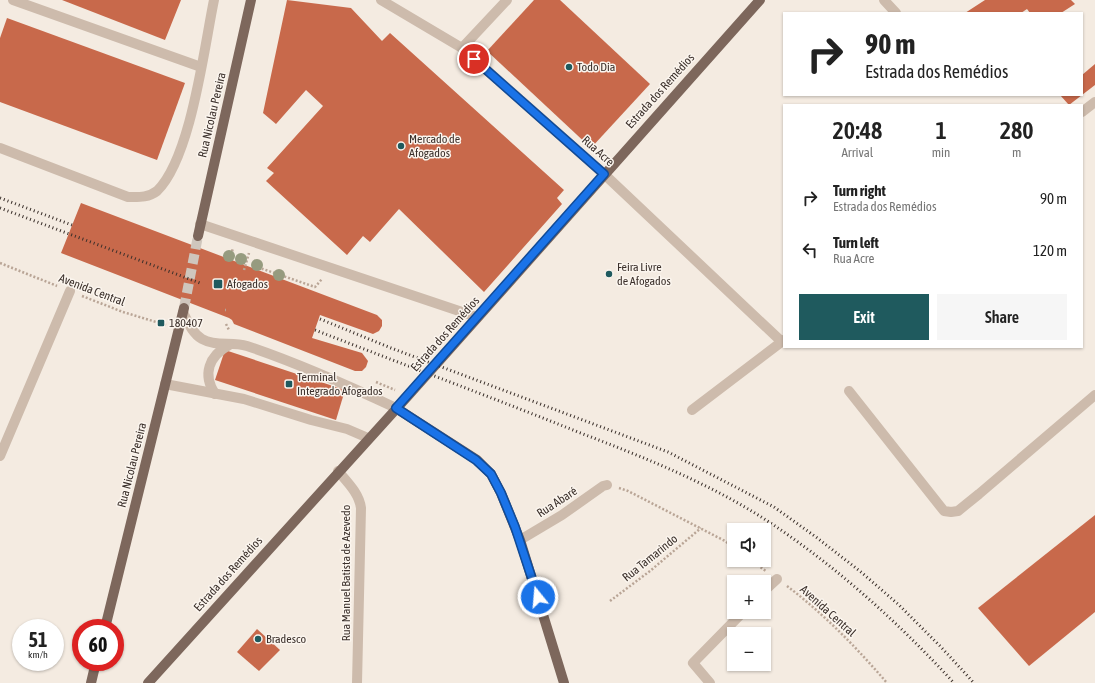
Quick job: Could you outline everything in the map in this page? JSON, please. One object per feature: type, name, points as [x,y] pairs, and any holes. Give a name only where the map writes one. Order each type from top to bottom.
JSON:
[{"type":"main road","name":"Rua Nicolau Pereira","points":[[198,236],[251,0]]},
{"type":"main road","name":"Estrada dos Remédios","points":[[148,683],[760,0]]},
{"type":"main road","name":"Rua Nicolau Pereira","points":[[107,619],[184,310]]},
{"type":"main road","points":[[396,408],[476,460],[491,474],[501,493],[520,540],[564,683]]},
{"type":"main road","points":[[91,683],[94,671]]},
{"type":"street","points":[[12,0],[201,68]]},
{"type":"street","points":[[0,148],[128,197],[146,197],[156,191],[172,168],[185,138],[201,68],[214,0]]},
{"type":"street","name":"Rua Acre","points":[[381,0],[462,48],[604,174],[783,341]]},
{"type":"street","points":[[462,48],[507,0]]},
{"type":"street","points":[[884,0],[895,12]]},
{"type":"street","points":[[1083,111],[1095,102]]},
{"type":"street","points":[[200,224],[477,317]]},
{"type":"street","points":[[0,456],[70,291]]},
{"type":"street","points":[[184,310],[193,332],[202,339],[229,345],[244,345],[262,351],[347,384],[396,408]]},
{"type":"street","points":[[692,410],[783,341]]},
{"type":"street","points":[[216,394],[210,385],[208,376],[211,360],[219,350],[229,345]]},
{"type":"street","points":[[165,384],[244,399],[347,429],[368,438]]},
{"type":"street","points":[[849,391],[944,511],[951,512],[958,511],[979,494],[1095,395]]},
{"type":"street","name":"Rua Manuel Batista de Azevedo","points":[[338,471],[360,500],[361,508],[357,683]]},
{"type":"street","name":"Rua Abaré","points":[[520,540],[562,515],[607,485]]},
{"type":"street","points":[[771,585],[777,579]]},
{"type":"street","points":[[710,683],[693,663],[736,619]]},
{"type":"path","name":"Avenida Central","points":[[0,263],[123,312],[179,328]]},
{"type":"path","points":[[244,270],[246,265]]},
{"type":"path","points":[[259,270],[260,268],[315,287]]},
{"type":"path","points":[[607,485],[628,490],[701,528],[727,544]]},
{"type":"path","name":"Rua Tamarindo","points":[[610,601],[701,528]]},
{"type":"path","name":"Avenida Central","points":[[761,567],[802,597],[863,656],[887,683]]},
{"type":"building","points":[[62,0],[181,0],[165,40]]},
{"type":"building","name":"Mercado de Afogados","points":[[287,0],[351,8],[382,41],[390,33],[564,190],[557,198],[562,204],[484,292],[399,209],[370,242],[363,236],[347,255],[266,181],[274,173],[267,168],[323,106],[306,90],[276,124],[263,113]]},
{"type":"building","name":"Todo Dia","points":[[534,0],[560,0],[650,84],[591,148],[487,51]]},
{"type":"building","points":[[985,0],[1071,0],[1075,4],[1063,12],[1029,12],[1027,9],[1022,12],[967,12]]},
{"type":"building","points":[[7,18],[185,83],[157,160],[0,102],[0,38]]},
{"type":"building","points":[[1095,64],[1095,85],[1083,94],[1083,74]]},
{"type":"building","points":[[1061,96],[1081,96],[1070,104],[1068,104]]},
{"type":"building","name":"Afogados","points":[[81,203],[377,315],[382,320],[382,326],[379,331],[373,334],[320,315],[312,338],[362,353],[368,361],[366,367],[362,371],[355,371],[234,324],[229,318],[61,253]]},
{"type":"building","points":[[225,350],[345,390],[336,420],[215,380]]},
{"type":"building","points":[[1095,515],[1095,612],[1029,666],[978,608]]},
{"type":"building","name":"Bradesco","points":[[257,629],[280,650],[259,671],[237,652]]},
{"type":"tunnel","points":[[184,308],[198,236]]},
{"type":"railway","points":[[0,198],[72,225]]},
{"type":"railway","points":[[0,208],[200,283]]},
{"type":"railway","points":[[320,319],[391,348],[668,452],[774,507],[861,572],[899,605],[974,683]]},
{"type":"railway","points":[[315,330],[626,451],[698,482],[744,506],[817,556],[865,596],[911,638],[954,683]]},
{"type":"place","name":"Todo Dia","points":[[569,67]]},
{"type":"place","name":"Mercado de Afogados","points":[[401,146]]},
{"type":"place","name":"Feira Livre de Afogados","points":[[609,274]]},
{"type":"place","name":"Afogados","points":[[218,284]]},
{"type":"place","name":"180407","points":[[161,323]]},
{"type":"place","name":"Terminal Integrado Afogados","points":[[289,384]]},
{"type":"place","name":"Bradesco","points":[[258,639]]},
{"type":"route","points":[[474,59],[604,174],[572,212],[396,408],[476,460],[491,474],[501,493],[520,540],[538,597]]}]
